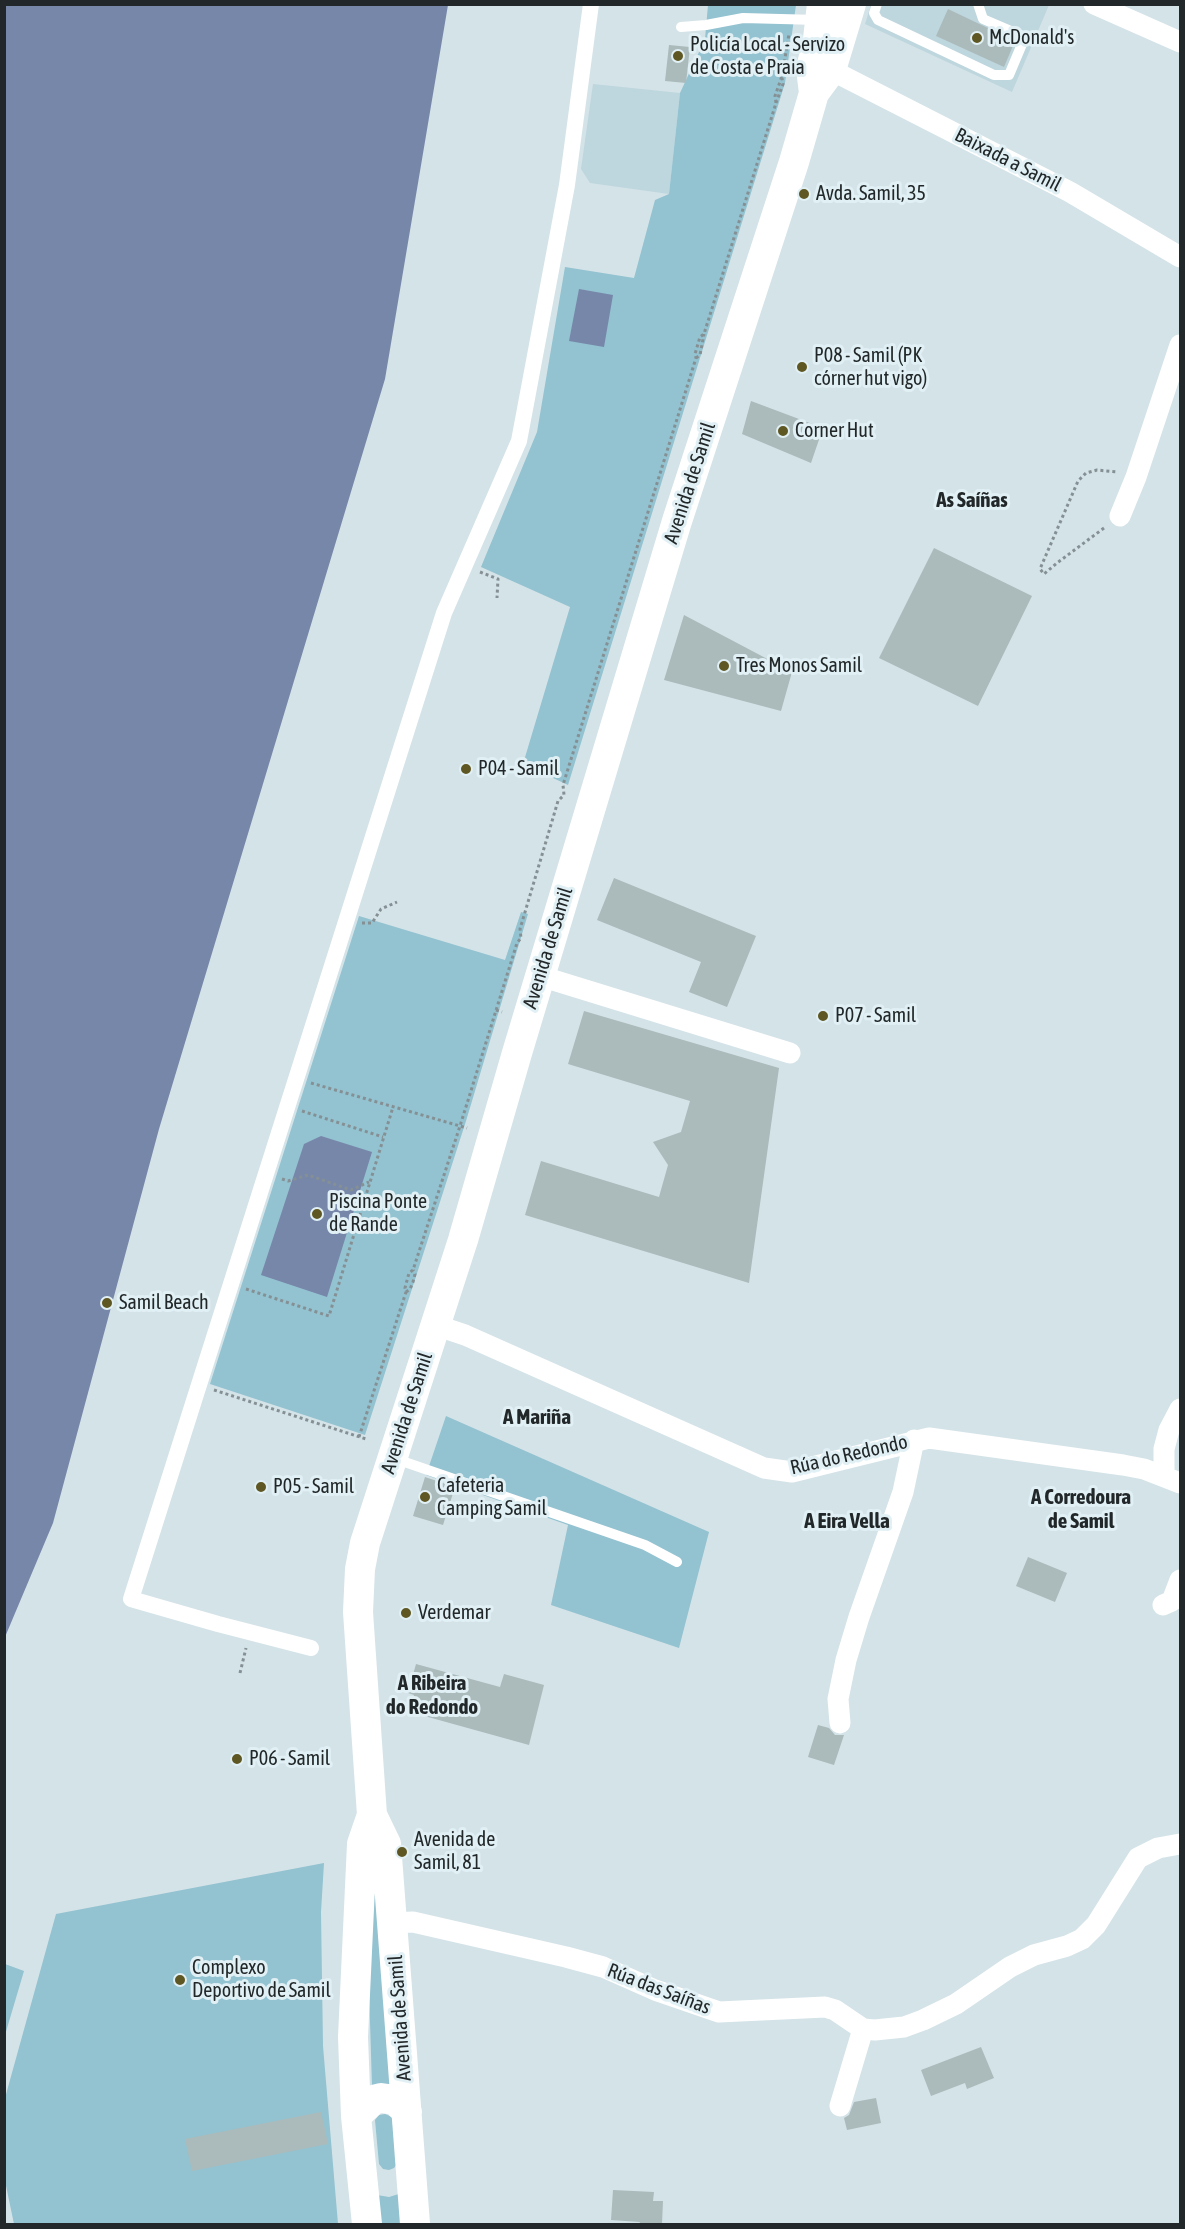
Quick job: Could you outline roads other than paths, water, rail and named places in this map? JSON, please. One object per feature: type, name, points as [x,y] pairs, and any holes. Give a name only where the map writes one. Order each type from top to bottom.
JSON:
[{"type":"main road","name":"Avenida de Samil","points":[[415,2224],[386,1844],[372,1815],[359,1638],[358,1590],[365,1543],[463,1240],[677,521],[794,162],[851,4]]},
{"type":"main road","name":"Avenida de Samil","points":[[821,12],[811,69],[822,82]]},
{"type":"main road","name":"Avenida de Samil","points":[[367,2224],[356,2116],[353,2037],[362,1845],[372,1815]]},
{"type":"main road","points":[[356,2116],[373,2100],[381,2097],[395,2100],[407,2112]]},
{"type":"main road","points":[[360,2165],[373,2178],[387,2185],[400,2181],[412,2171]]},
{"type":"street","points":[[311,1648],[131,1599],[440,624],[519,441],[567,185],[591,4]]},
{"type":"street","points":[[1094,4],[1180,42]]},
{"type":"street","name":"Baixada a Samil","points":[[822,82],[1070,192],[1180,258]]},
{"type":"street","points":[[1120,516],[1136,477],[1180,345]]},
{"type":"street","points":[[540,976],[790,1053]]},
{"type":"street","name":"Rúa do Redondo","points":[[435,1325],[465,1335],[764,1468],[792,1472],[929,1438],[1123,1465],[1144,1469],[1172,1480]]},
{"type":"street","points":[[1172,1480],[1164,1449],[1169,1430],[1180,1409]]},
{"type":"street","points":[[840,1723],[838,1699],[846,1660],[903,1492],[914,1440]]},
{"type":"street","points":[[1163,1605],[1172,1600],[1180,1580]]},
{"type":"street","points":[[840,2106],[862,2029],[904,2026],[923,2020],[956,2004],[1010,1967],[1034,1955],[1067,1946],[1082,1939],[1096,1925],[1138,1858],[1158,1848],[1180,1844]]},
{"type":"street","name":"Rúa das Saíñas","points":[[392,1923],[413,1922],[603,1967],[655,1990],[719,2012],[825,2007],[835,2010],[862,2029]]},
{"type":"lane","points":[[877,4],[874,13],[878,20],[994,75],[1009,75],[1025,37],[983,19],[978,4]]},
{"type":"lane","points":[[681,27],[742,18],[821,12]]},
{"type":"lane","points":[[392,1458],[645,1545],[677,1562]]},
{"type":"place","name":"McDonald's","points":[[977,38]]},
{"type":"place","name":"Policía Local - Servizo de Costa e Praia","points":[[678,56]]},
{"type":"place","name":"Avda. Samil, 35","points":[[804,194]]},
{"type":"place","name":"P08 - Samil (PK córner hut vigo)","points":[[802,367]]},
{"type":"place","name":"Corner Hut","points":[[783,431]]},
{"type":"place","name":"Tres Monos Samil","points":[[724,666]]},
{"type":"place","name":"P04 - Samil","points":[[466,769]]},
{"type":"place","name":"P07 - Samil","points":[[823,1016]]},
{"type":"place","name":"Piscina Ponte de Rande","points":[[317,1214]]},
{"type":"place","name":"Samil Beach","points":[[107,1303]]},
{"type":"place","name":"P05 - Samil","points":[[261,1487]]},
{"type":"place","name":"Cafeteria Camping Samil","points":[[425,1497]]},
{"type":"place","name":"Verdemar","points":[[406,1613]]},
{"type":"place","name":"P06 - Samil","points":[[237,1759]]},
{"type":"place","name":"Avenida de Samil, 81","points":[[402,1852]]},
{"type":"place","name":"Complexo Deportivo de Samil","points":[[180,1980]]},
{"type":"district","name":"As Saíñas","points":[[972,500]]},
{"type":"district","name":"A Mariña","points":[[537,1417]]},
{"type":"district","name":"A Corredoura de Samil","points":[[1081,1509]]},
{"type":"district","name":"A Eira Vella","points":[[847,1521]]},
{"type":"district","name":"A Ribeira do Redondo","points":[[432,1695]]}]
